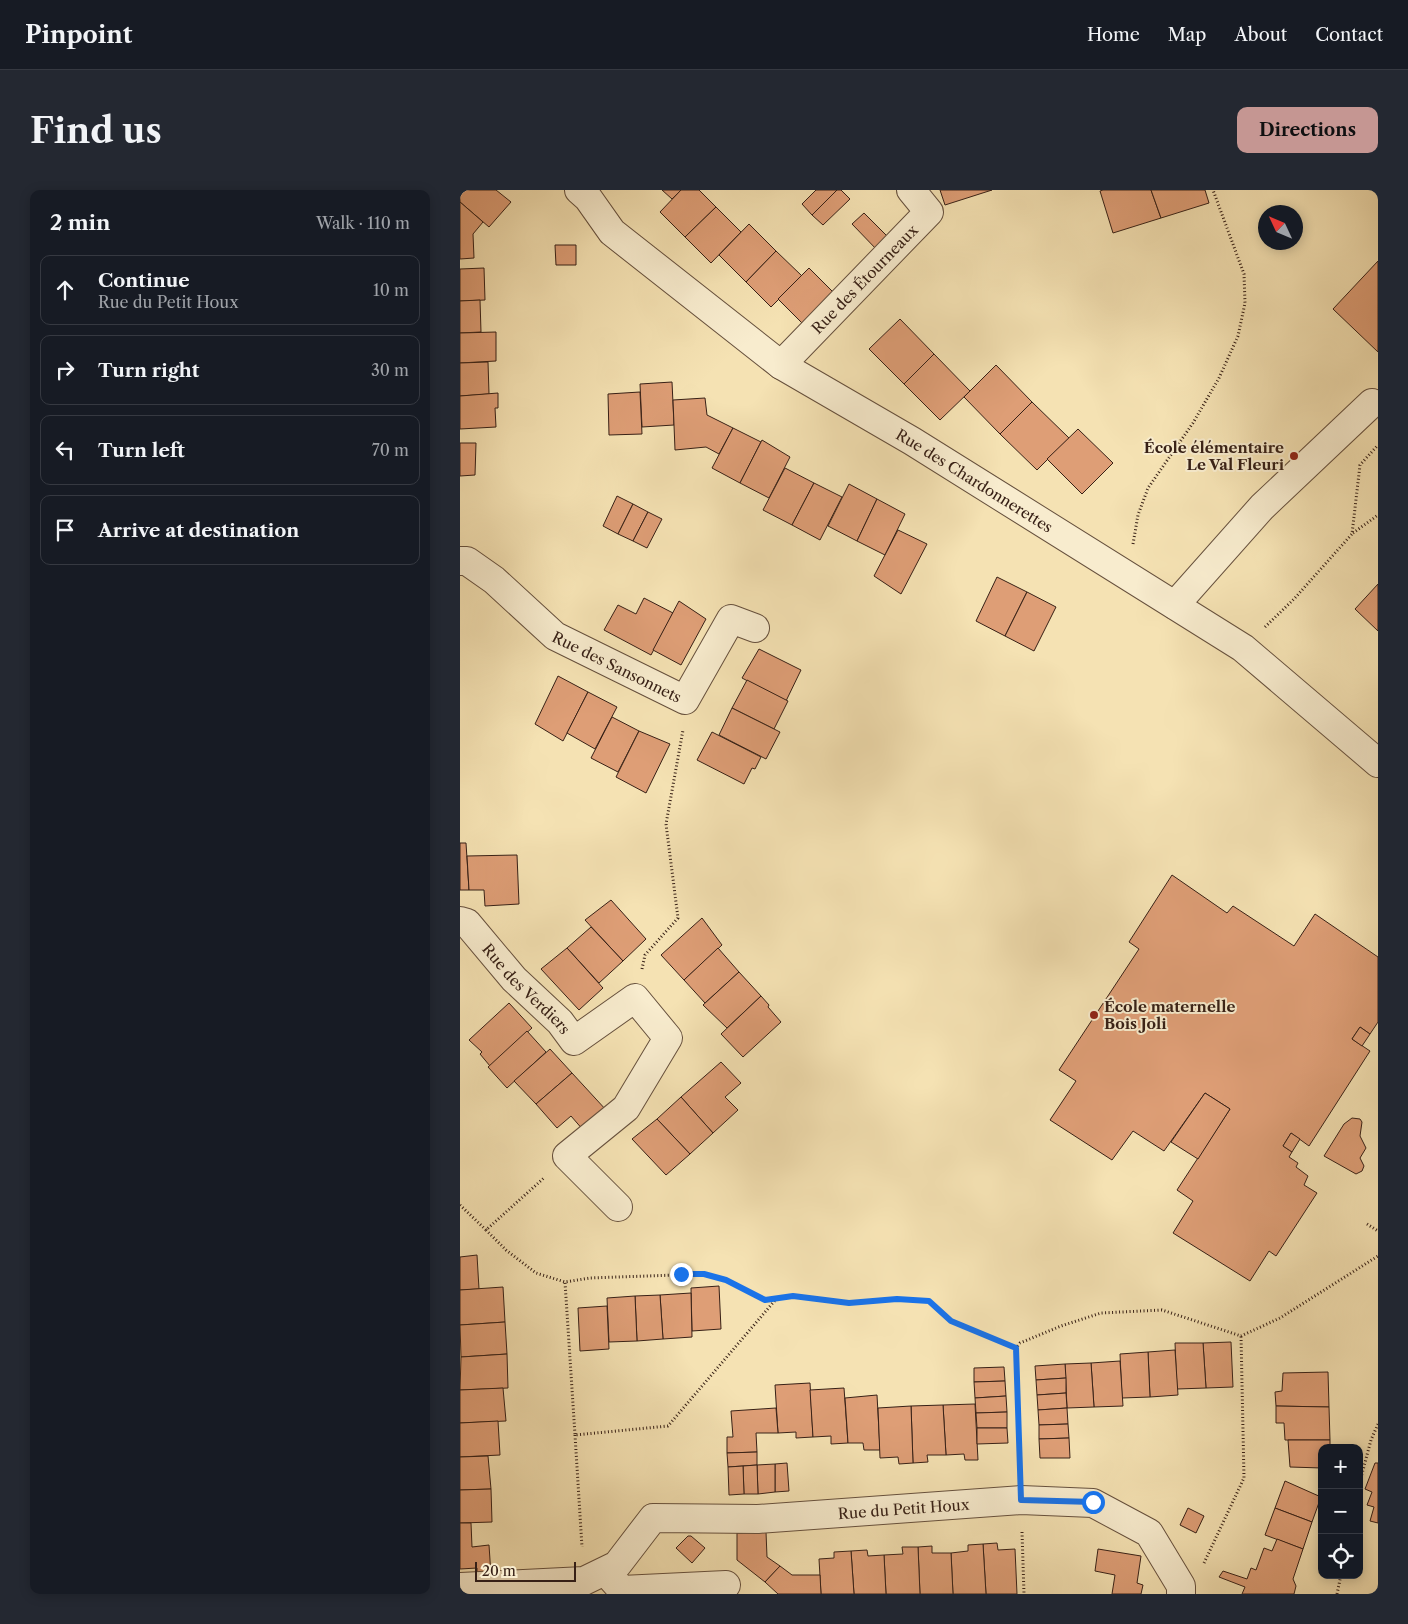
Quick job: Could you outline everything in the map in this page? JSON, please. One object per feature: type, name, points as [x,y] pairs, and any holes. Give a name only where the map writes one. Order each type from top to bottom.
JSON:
[{"type":"street","name":"Rue des Chardonnerettes","points":[[579,190],[588,198],[612,232],[781,365],[912,441],[1119,568],[1243,648],[1378,763]]},
{"type":"street","name":"Rue des Étourneaux","points":[[781,365],[929,212],[911,190]]},
{"type":"street","points":[[1175,605],[1262,507],[1372,403]]},
{"type":"street","name":"Rue des Sansonnets","points":[[460,561],[466,561],[494,580],[556,636],[685,700],[731,619],[755,628]]},
{"type":"street","name":"Rue des Verdiers","points":[[460,922],[467,923],[514,979],[560,1022],[574,1041],[635,998]]},
{"type":"street","points":[[618,1207],[567,1156],[626,1108],[668,1038],[635,998]]},
{"type":"street","name":"Rue du Petit Houx","points":[[595,1576],[617,1565],[653,1518],[758,1519],[1021,1500],[1093,1502],[1149,1533],[1181,1590]]},
{"type":"street","points":[[460,1587],[595,1576],[622,1590],[726,1585]]},
{"type":"path","points":[[1119,568],[1136,540],[1138,515],[1148,488],[1193,423],[1220,378],[1238,336],[1245,303],[1244,274],[1213,190]]},
{"type":"path","points":[[1352,534],[1360,465],[1378,445]]},
{"type":"path","points":[[1243,648],[1294,599],[1352,534],[1378,515]]},
{"type":"path","points":[[635,998],[645,955],[678,918],[666,824],[682,741],[685,700]]},
{"type":"path","points":[[486,1230],[567,1156]]},
{"type":"path","points":[[460,1205],[506,1250],[536,1273],[565,1282],[590,1278],[704,1274],[726,1280],[765,1300],[793,1296],[849,1303],[897,1299],[929,1301],[951,1321],[1016,1348]]},
{"type":"path","points":[[1367,1224],[1378,1231]]},
{"type":"path","points":[[1024,1594],[1016,1348],[1020,1343],[1061,1326],[1101,1313],[1162,1310],[1241,1336],[1280,1318],[1378,1256]]},
{"type":"path","points":[[565,1282],[575,1435],[595,1576]]},
{"type":"path","points":[[575,1435],[668,1426],[777,1298]]},
{"type":"path","points":[[1181,1590],[1200,1570],[1244,1478],[1241,1336]]},
{"type":"path","points":[[1363,1470],[1371,1440],[1378,1424]]},
{"type":"path","points":[[1337,1594],[1340,1579]]},
{"type":"building","points":[[460,190],[496,190],[511,202],[489,227],[460,202]]},
{"type":"building","points":[[662,190],[681,190],[672,199]]},
{"type":"building","points":[[681,190],[699,190],[716,207],[685,237],[660,212]]},
{"type":"building","points":[[816,190],[837,190],[812,215],[802,204]]},
{"type":"building","points":[[837,190],[841,190],[850,199],[823,225],[812,215]]},
{"type":"building","points":[[940,190],[992,190],[945,205]]},
{"type":"building","points":[[1151,190],[1161,218],[1113,233],[1100,191]]},
{"type":"building","points":[[1151,190],[1205,190],[1209,203],[1161,218]]},
{"type":"building","points":[[460,202],[483,222],[473,234],[474,258],[460,259]]},
{"type":"building","points":[[716,207],[741,232],[711,263],[685,237]]},
{"type":"building","points":[[864,213],[891,240],[879,252],[852,224]]},
{"type":"building","points":[[749,224],[776,251],[746,282],[719,255]]},
{"type":"building","points":[[555,245],[576,245],[576,265],[556,265]]},
{"type":"building","points":[[776,251],[802,276],[771,307],[746,282]]},
{"type":"building","points":[[1378,261],[1378,352],[1333,309]]},
{"type":"building","points":[[484,268],[485,300],[460,301],[460,269]]},
{"type":"building","points":[[809,268],[835,294],[804,325],[778,299]]},
{"type":"building","points":[[480,300],[481,332],[460,333],[460,301]]},
{"type":"building","points":[[900,319],[934,354],[904,384],[869,349]]},
{"type":"building","points":[[496,332],[496,361],[460,363],[460,333]]},
{"type":"building","points":[[934,354],[970,391],[940,420],[904,384]]},
{"type":"building","points":[[488,362],[489,394],[460,396],[460,363]]},
{"type":"building","points":[[996,365],[1032,402],[1000,434],[964,397]]},
{"type":"building","points":[[672,382],[674,425],[642,427],[640,384]]},
{"type":"building","points":[[640,392],[642,434],[609,435],[608,394]]},
{"type":"building","points":[[498,393],[498,408],[495,408],[496,427],[460,429],[460,396]]},
{"type":"building","points":[[705,398],[707,415],[733,428],[719,454],[706,447],[675,450],[673,400]]},
{"type":"building","points":[[1032,402],[1069,438],[1037,470],[1000,434]]},
{"type":"building","points":[[733,428],[761,442],[740,483],[712,468]]},
{"type":"building","points":[[1078,429],[1113,463],[1082,494],[1047,459]]},
{"type":"building","points":[[762,440],[790,457],[769,498],[740,483]]},
{"type":"building","points":[[460,443],[476,443],[475,475],[460,476]]},
{"type":"building","points":[[785,468],[814,483],[792,525],[763,510]]},
{"type":"building","points":[[814,483],[842,497],[820,540],[792,525]]},
{"type":"building","points":[[849,484],[877,499],[857,541],[828,526]]},
{"type":"building","points":[[617,496],[633,504],[618,534],[603,526]]},
{"type":"building","points":[[877,499],[905,514],[885,555],[857,541]]},
{"type":"building","points":[[633,504],[648,512],[633,541],[618,534]]},
{"type":"building","points":[[648,512],[662,519],[647,548],[633,541]]},
{"type":"building","points":[[898,530],[927,544],[901,594],[874,576]]},
{"type":"building","points":[[997,577],[1027,592],[1005,636],[976,621]]},
{"type":"building","points":[[1378,584],[1378,631],[1355,609]]},
{"type":"building","points":[[1027,592],[1056,607],[1034,651],[1005,636]]},
{"type":"building","points":[[644,598],[673,613],[651,655],[604,630],[618,605],[636,614]]},
{"type":"building","points":[[679,601],[706,619],[681,665],[653,650]]},
{"type":"building","points":[[759,649],[801,670],[786,701],[742,678]]},
{"type":"building","points":[[558,676],[588,692],[563,741],[535,724]]},
{"type":"building","points":[[747,680],[788,701],[774,729],[732,708]]},
{"type":"building","points":[[588,692],[617,707],[595,749],[567,733]]},
{"type":"building","points":[[732,708],[780,732],[766,759],[719,735]]},
{"type":"building","points":[[612,717],[639,731],[618,772],[591,758]]},
{"type":"building","points":[[639,731],[670,744],[646,793],[616,777]]},
{"type":"building","points":[[712,732],[761,757],[755,769],[752,768],[744,784],[697,760]]},
{"type":"building","points":[[460,843],[466,843],[469,890],[460,890]]},
{"type":"building","points":[[517,855],[519,904],[485,906],[484,890],[469,890],[467,856]]},
{"type":"building","points":[[1172,875],[1227,913],[1233,906],[1294,946],[1315,914],[1378,957],[1378,1022],[1370,1034],[1360,1027],[1352,1039],[1370,1051],[1309,1146],[1291,1133],[1283,1146],[1292,1152],[1289,1157],[1298,1163],[1296,1167],[1308,1176],[1304,1185],[1317,1193],[1276,1256],[1269,1251],[1250,1281],[1173,1233],[1193,1201],[1177,1190],[1230,1109],[1205,1093],[1164,1151],[1133,1131],[1112,1160],[1050,1120],[1076,1081],[1059,1070],[1139,949],[1129,942]]},
{"type":"building","points":[[611,900],[646,939],[623,961],[585,920]]},
{"type":"building","points":[[702,918],[722,945],[684,980],[661,955]]},
{"type":"building","points":[[591,927],[623,961],[599,983],[567,948]]},
{"type":"building","points":[[567,948],[603,988],[579,1010],[541,969]]},
{"type":"building","points":[[718,948],[739,972],[705,1003],[684,980]]},
{"type":"building","points":[[739,972],[761,996],[727,1028],[703,1005]]},
{"type":"building","points":[[761,996],[781,1022],[743,1057],[721,1034]]},
{"type":"building","points":[[509,1003],[532,1028],[490,1066],[480,1054],[482,1052],[469,1040]]},
{"type":"building","points":[[1360,1027],[1370,1034],[1362,1046],[1352,1039]]},
{"type":"building","points":[[527,1031],[546,1052],[507,1088],[488,1067]]},
{"type":"building","points":[[550,1049],[572,1073],[536,1104],[514,1081]]},
{"type":"building","points":[[721,1062],[741,1083],[725,1097],[738,1110],[713,1133],[681,1097]]},
{"type":"building","points":[[572,1073],[607,1111],[584,1131],[571,1116],[557,1128],[536,1104]]},
{"type":"building","points":[[1205,1093],[1230,1109],[1198,1159],[1171,1142]]},
{"type":"building","points":[[681,1097],[713,1133],[690,1154],[657,1119]]},
{"type":"building","points":[[1352,1118],[1360,1119],[1362,1122],[1360,1136],[1366,1148],[1360,1158],[1364,1166],[1362,1171],[1356,1174],[1324,1156],[1344,1124]]},
{"type":"building","points":[[657,1119],[690,1154],[666,1175],[632,1139]]},
{"type":"building","points":[[1291,1133],[1300,1139],[1292,1152],[1283,1146]]},
{"type":"building","points":[[477,1255],[479,1289],[460,1290],[460,1257]]},
{"type":"building","points":[[719,1286],[721,1329],[692,1331],[691,1288]]},
{"type":"building","points":[[503,1287],[505,1322],[460,1325],[460,1290]]},
{"type":"building","points":[[691,1293],[692,1337],[663,1339],[660,1295]]},
{"type":"building","points":[[660,1295],[663,1339],[637,1341],[635,1296]]},
{"type":"building","points":[[635,1296],[637,1341],[609,1342],[607,1298]]},
{"type":"building","points":[[607,1306],[609,1349],[580,1351],[578,1308]]},
{"type":"building","points":[[505,1322],[507,1354],[461,1357],[460,1325]]},
{"type":"building","points":[[1231,1342],[1233,1387],[1206,1388],[1203,1343]]},
{"type":"building","points":[[1175,1343],[1203,1343],[1206,1388],[1177,1389]]},
{"type":"building","points":[[1175,1350],[1178,1395],[1150,1397],[1148,1352]]},
{"type":"building","points":[[1148,1352],[1150,1397],[1122,1398],[1120,1354]]},
{"type":"building","points":[[507,1354],[508,1388],[460,1390],[461,1357]]},
{"type":"building","points":[[1120,1361],[1123,1406],[1094,1407],[1091,1363]]},
{"type":"building","points":[[1091,1363],[1094,1407],[1067,1408],[1065,1364]]},
{"type":"building","points":[[1065,1364],[1066,1378],[1036,1380],[1035,1366]]},
{"type":"building","points":[[1004,1367],[1005,1381],[974,1382],[974,1368]]},
{"type":"building","points":[[1328,1372],[1329,1407],[1276,1406],[1275,1392],[1282,1391],[1283,1373]]},
{"type":"building","points":[[1066,1378],[1066,1393],[1037,1395],[1036,1380]]},
{"type":"building","points":[[1005,1381],[1006,1396],[975,1398],[974,1382]]},
{"type":"building","points":[[810,1383],[813,1437],[796,1438],[796,1432],[778,1433],[775,1385]]},
{"type":"building","points":[[503,1388],[506,1421],[460,1423],[460,1390]]},
{"type":"building","points":[[844,1388],[848,1443],[831,1444],[831,1436],[813,1437],[810,1390]]},
{"type":"building","points":[[1066,1393],[1067,1408],[1038,1410],[1037,1395]]},
{"type":"building","points":[[877,1395],[880,1450],[864,1450],[863,1443],[848,1443],[845,1398]]},
{"type":"building","points":[[1006,1396],[1007,1412],[976,1413],[975,1398]]},
{"type":"building","points":[[975,1404],[978,1460],[965,1460],[964,1454],[946,1455],[943,1405]]},
{"type":"building","points":[[943,1405],[946,1455],[927,1455],[928,1462],[913,1463],[911,1406]]},
{"type":"building","points":[[911,1406],[913,1463],[899,1464],[898,1457],[880,1458],[878,1408]]},
{"type":"building","points":[[1276,1406],[1329,1407],[1330,1440],[1285,1440],[1284,1423],[1276,1423]]},
{"type":"building","points":[[776,1408],[778,1433],[756,1433],[757,1452],[727,1453],[727,1437],[733,1437],[731,1411]]},
{"type":"building","points":[[1067,1408],[1068,1424],[1039,1425],[1038,1410]]},
{"type":"building","points":[[1007,1412],[1007,1428],[977,1428],[976,1413]]},
{"type":"building","points":[[498,1421],[500,1455],[460,1457],[460,1423]]},
{"type":"building","points":[[1068,1424],[1069,1438],[1039,1439],[1039,1425]]},
{"type":"building","points":[[977,1428],[1007,1428],[1008,1443],[977,1444]]},
{"type":"building","points":[[1069,1438],[1070,1458],[1040,1458],[1039,1439]]},
{"type":"building","points":[[1288,1440],[1330,1440],[1330,1444],[1318,1444],[1318,1468],[1290,1467]]},
{"type":"building","points":[[757,1452],[757,1465],[728,1467],[727,1453]]},
{"type":"building","points":[[488,1456],[491,1489],[460,1490],[460,1457]]},
{"type":"building","points":[[787,1463],[789,1491],[775,1492],[775,1464]]},
{"type":"building","points":[[1375,1463],[1378,1463],[1378,1523],[1370,1521],[1374,1507],[1367,1505],[1372,1492],[1365,1489]]},
{"type":"building","points":[[775,1464],[775,1492],[758,1494],[757,1465]]},
{"type":"building","points":[[757,1465],[758,1494],[744,1494],[743,1466]]},
{"type":"building","points":[[743,1466],[744,1494],[729,1495],[728,1467]]},
{"type":"building","points":[[1285,1481],[1318,1496],[1318,1505],[1312,1522],[1275,1508]]},
{"type":"building","points":[[491,1489],[492,1522],[460,1523],[460,1490]]},
{"type":"building","points":[[1188,1508],[1204,1516],[1196,1533],[1180,1525]]},
{"type":"building","points":[[1275,1508],[1312,1522],[1303,1549],[1265,1535]]},
{"type":"building","points":[[460,1523],[471,1523],[472,1547],[489,1545],[491,1575],[477,1576],[477,1568],[460,1569]]},
{"type":"building","points":[[766,1532],[767,1557],[780,1566],[765,1582],[737,1560],[737,1533]]},
{"type":"building","points":[[688,1536],[691,1536],[705,1548],[692,1563],[676,1548]]},
{"type":"building","points":[[1277,1539],[1303,1549],[1293,1579],[1296,1586],[1294,1594],[1242,1594],[1245,1587],[1219,1577],[1223,1571],[1247,1579],[1251,1568],[1256,1570],[1264,1548],[1272,1551]]},
{"type":"building","points":[[997,1543],[998,1550],[1015,1549],[1017,1594],[986,1594],[983,1544]]},
{"type":"building","points":[[983,1544],[986,1594],[953,1594],[951,1553],[968,1551],[968,1545]]},
{"type":"building","points":[[932,1546],[932,1553],[951,1553],[953,1594],[920,1594],[918,1547]]},
{"type":"building","points":[[902,1547],[918,1547],[920,1594],[886,1594],[884,1555],[903,1554]]},
{"type":"building","points":[[1098,1549],[1141,1556],[1137,1583],[1143,1585],[1141,1594],[1112,1594],[1115,1575],[1095,1571]]},
{"type":"building","points":[[867,1550],[868,1556],[884,1555],[886,1594],[854,1594],[851,1551]]},
{"type":"building","points":[[851,1551],[854,1594],[821,1594],[819,1559],[834,1558],[834,1552]]},
{"type":"building","points":[[780,1566],[792,1575],[820,1575],[821,1594],[778,1594],[765,1582]]},
{"type":"place","name":"École élémentaire Le Val Fleuri","points":[[1294,456]]},
{"type":"place","name":"École maternelle Bois Joli","points":[[1094,1015]]},
{"type":"route","points":[[681,1274],[704,1274],[726,1280],[765,1300],[793,1296],[849,1303],[897,1299],[929,1301],[951,1321],[1016,1348],[1021,1500],[1093,1502]]}]
